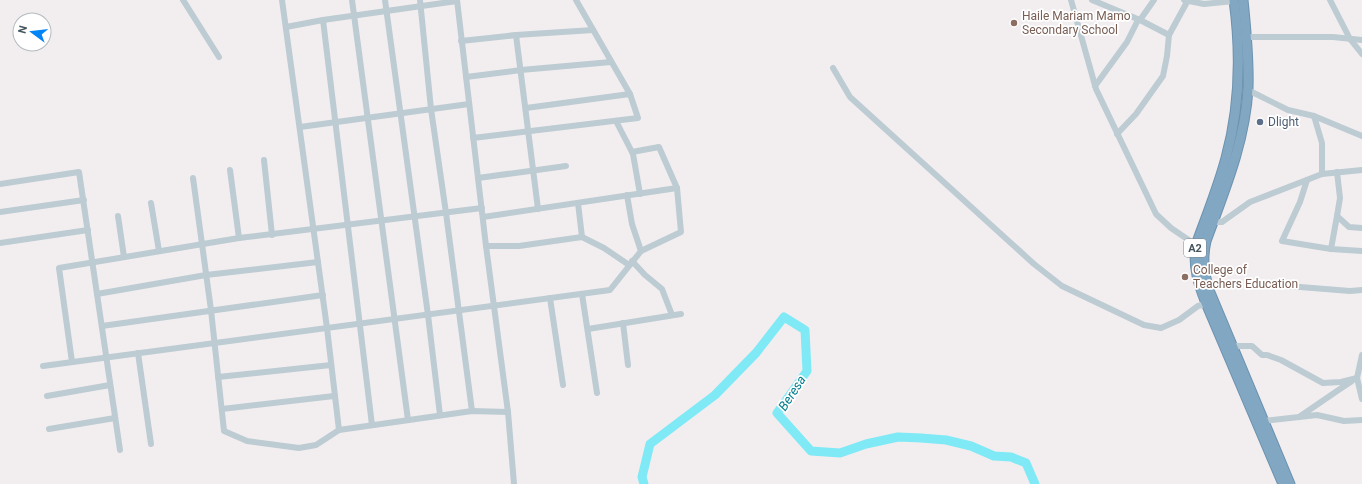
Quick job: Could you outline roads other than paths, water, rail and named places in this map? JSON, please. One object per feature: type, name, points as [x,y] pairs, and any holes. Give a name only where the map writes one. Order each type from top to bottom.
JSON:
[{"type":"highway","name":"A2","points":[[1234,0],[1238,75],[1234,118],[1226,159],[1209,221],[1203,261],[1210,303],[1261,423],[1290,484]]},
{"type":"highway","name":"A2","points":[[1243,0],[1248,61],[1248,90],[1243,123],[1236,159],[1209,221],[1196,246],[1194,259],[1198,284],[1210,303],[1232,346],[1283,484]]},
{"type":"street","points":[[183,0],[219,57]]},
{"type":"street","points":[[282,0],[327,328],[339,430]]},
{"type":"street","points":[[352,0],[408,420]]},
{"type":"street","points":[[385,0],[428,315],[440,415]]},
{"type":"street","points":[[473,138],[529,130],[638,118],[630,94],[576,0]]},
{"type":"street","points":[[1071,0],[1095,86],[1156,214],[1171,228],[1196,246]]},
{"type":"street","points":[[1092,0],[1103,2],[1169,35]]},
{"type":"street","points":[[1095,86],[1127,42],[1139,20],[1154,0]]},
{"type":"street","points":[[1118,134],[1136,114],[1163,76],[1169,35],[1185,1],[1204,4],[1234,0]]},
{"type":"street","points":[[1330,0],[1350,39],[1362,54]]},
{"type":"street","points":[[286,26],[386,11],[420,3],[457,1],[486,246],[508,412],[514,484]]},
{"type":"street","points":[[420,3],[431,109],[472,411]]},
{"type":"street","points":[[323,20],[372,425]]},
{"type":"street","points":[[461,42],[516,35],[593,30]]},
{"type":"street","points":[[516,35],[538,209]]},
{"type":"street","points":[[1246,37],[1333,37],[1362,40]]},
{"type":"street","points":[[466,77],[521,70],[611,62]]},
{"type":"street","points":[[833,68],[850,97],[1034,264],[1062,286],[1144,325],[1161,328],[1179,320],[1198,306],[1210,303]]},
{"type":"street","points":[[1248,90],[1288,110],[1314,116],[1362,136]]},
{"type":"street","points":[[526,108],[630,94]]},
{"type":"street","points":[[300,127],[469,104]]},
{"type":"street","points":[[1314,116],[1322,143],[1322,174]]},
{"type":"street","points":[[616,121],[632,152],[640,194]]},
{"type":"street","points":[[43,366],[610,290],[641,251],[681,232],[677,188],[659,147],[632,152]]},
{"type":"street","points":[[264,160],[272,235]]},
{"type":"street","points":[[478,178],[566,166]]},
{"type":"street","points":[[230,170],[239,238]]},
{"type":"street","points":[[1209,221],[1222,222],[1250,202],[1322,174],[1362,170]]},
{"type":"street","points":[[0,184],[80,172],[120,450]]},
{"type":"street","points":[[1331,249],[1340,198],[1337,172]]},
{"type":"street","points":[[193,178],[211,310],[224,431],[247,441],[299,448],[316,445],[339,430],[472,411],[508,412]]},
{"type":"street","points":[[1307,180],[1300,202],[1282,241],[1331,249],[1362,251]]},
{"type":"street","points":[[483,217],[677,188]]},
{"type":"street","points":[[627,196],[632,224],[641,251]]},
{"type":"street","points":[[0,212],[84,200]]},
{"type":"street","points":[[151,203],[159,251]]},
{"type":"street","points":[[578,203],[582,237]]},
{"type":"street","points":[[72,362],[59,268],[239,238],[348,226],[482,208]]},
{"type":"street","points":[[118,216],[124,257]]},
{"type":"street","points":[[1337,216],[1349,227],[1362,228]]},
{"type":"street","points":[[0,243],[88,230]]},
{"type":"street","points":[[486,246],[519,246],[582,237],[631,263],[662,289],[672,315]]},
{"type":"street","points":[[97,294],[206,275],[318,262]]},
{"type":"street","points":[[1274,285],[1350,291],[1362,290]]},
{"type":"street","points":[[582,294],[597,393]]},
{"type":"street","points":[[102,326],[322,295]]},
{"type":"street","points":[[550,298],[563,385]]},
{"type":"street","points":[[588,329],[681,314]]},
{"type":"street","points":[[623,324],[628,365]]},
{"type":"street","points":[[1232,346],[1252,346],[1262,355],[1267,355],[1281,360],[1323,383],[1341,382],[1357,378]]},
{"type":"street","points":[[138,353],[151,444]]},
{"type":"street","points":[[1362,355],[1357,378],[1362,399]]},
{"type":"street","points":[[218,377],[331,365]]},
{"type":"street","points":[[1299,417],[1357,378]]},
{"type":"street","points":[[47,396],[110,385]]},
{"type":"street","points":[[222,409],[334,396]]},
{"type":"street","points":[[1261,423],[1299,417],[1317,416],[1344,421],[1362,420]]},
{"type":"street","points":[[49,428],[115,418]]},
{"type":"waterway","name":"Beresa","points":[[644,484],[642,477],[650,444],[715,395],[756,353],[784,317],[805,330],[807,371],[777,413],[811,451],[840,453],[866,444],[898,437],[946,440],[971,446],[994,456],[1011,457],[1026,463],[1035,484]]},
{"type":"place","name":"Haile Mariam Mamo Secondary School","points":[[1014,23]]},
{"type":"place","name":"Dlight","points":[[1260,122]]},
{"type":"place","name":"College of Teachers Education","points":[[1185,277]]}]
